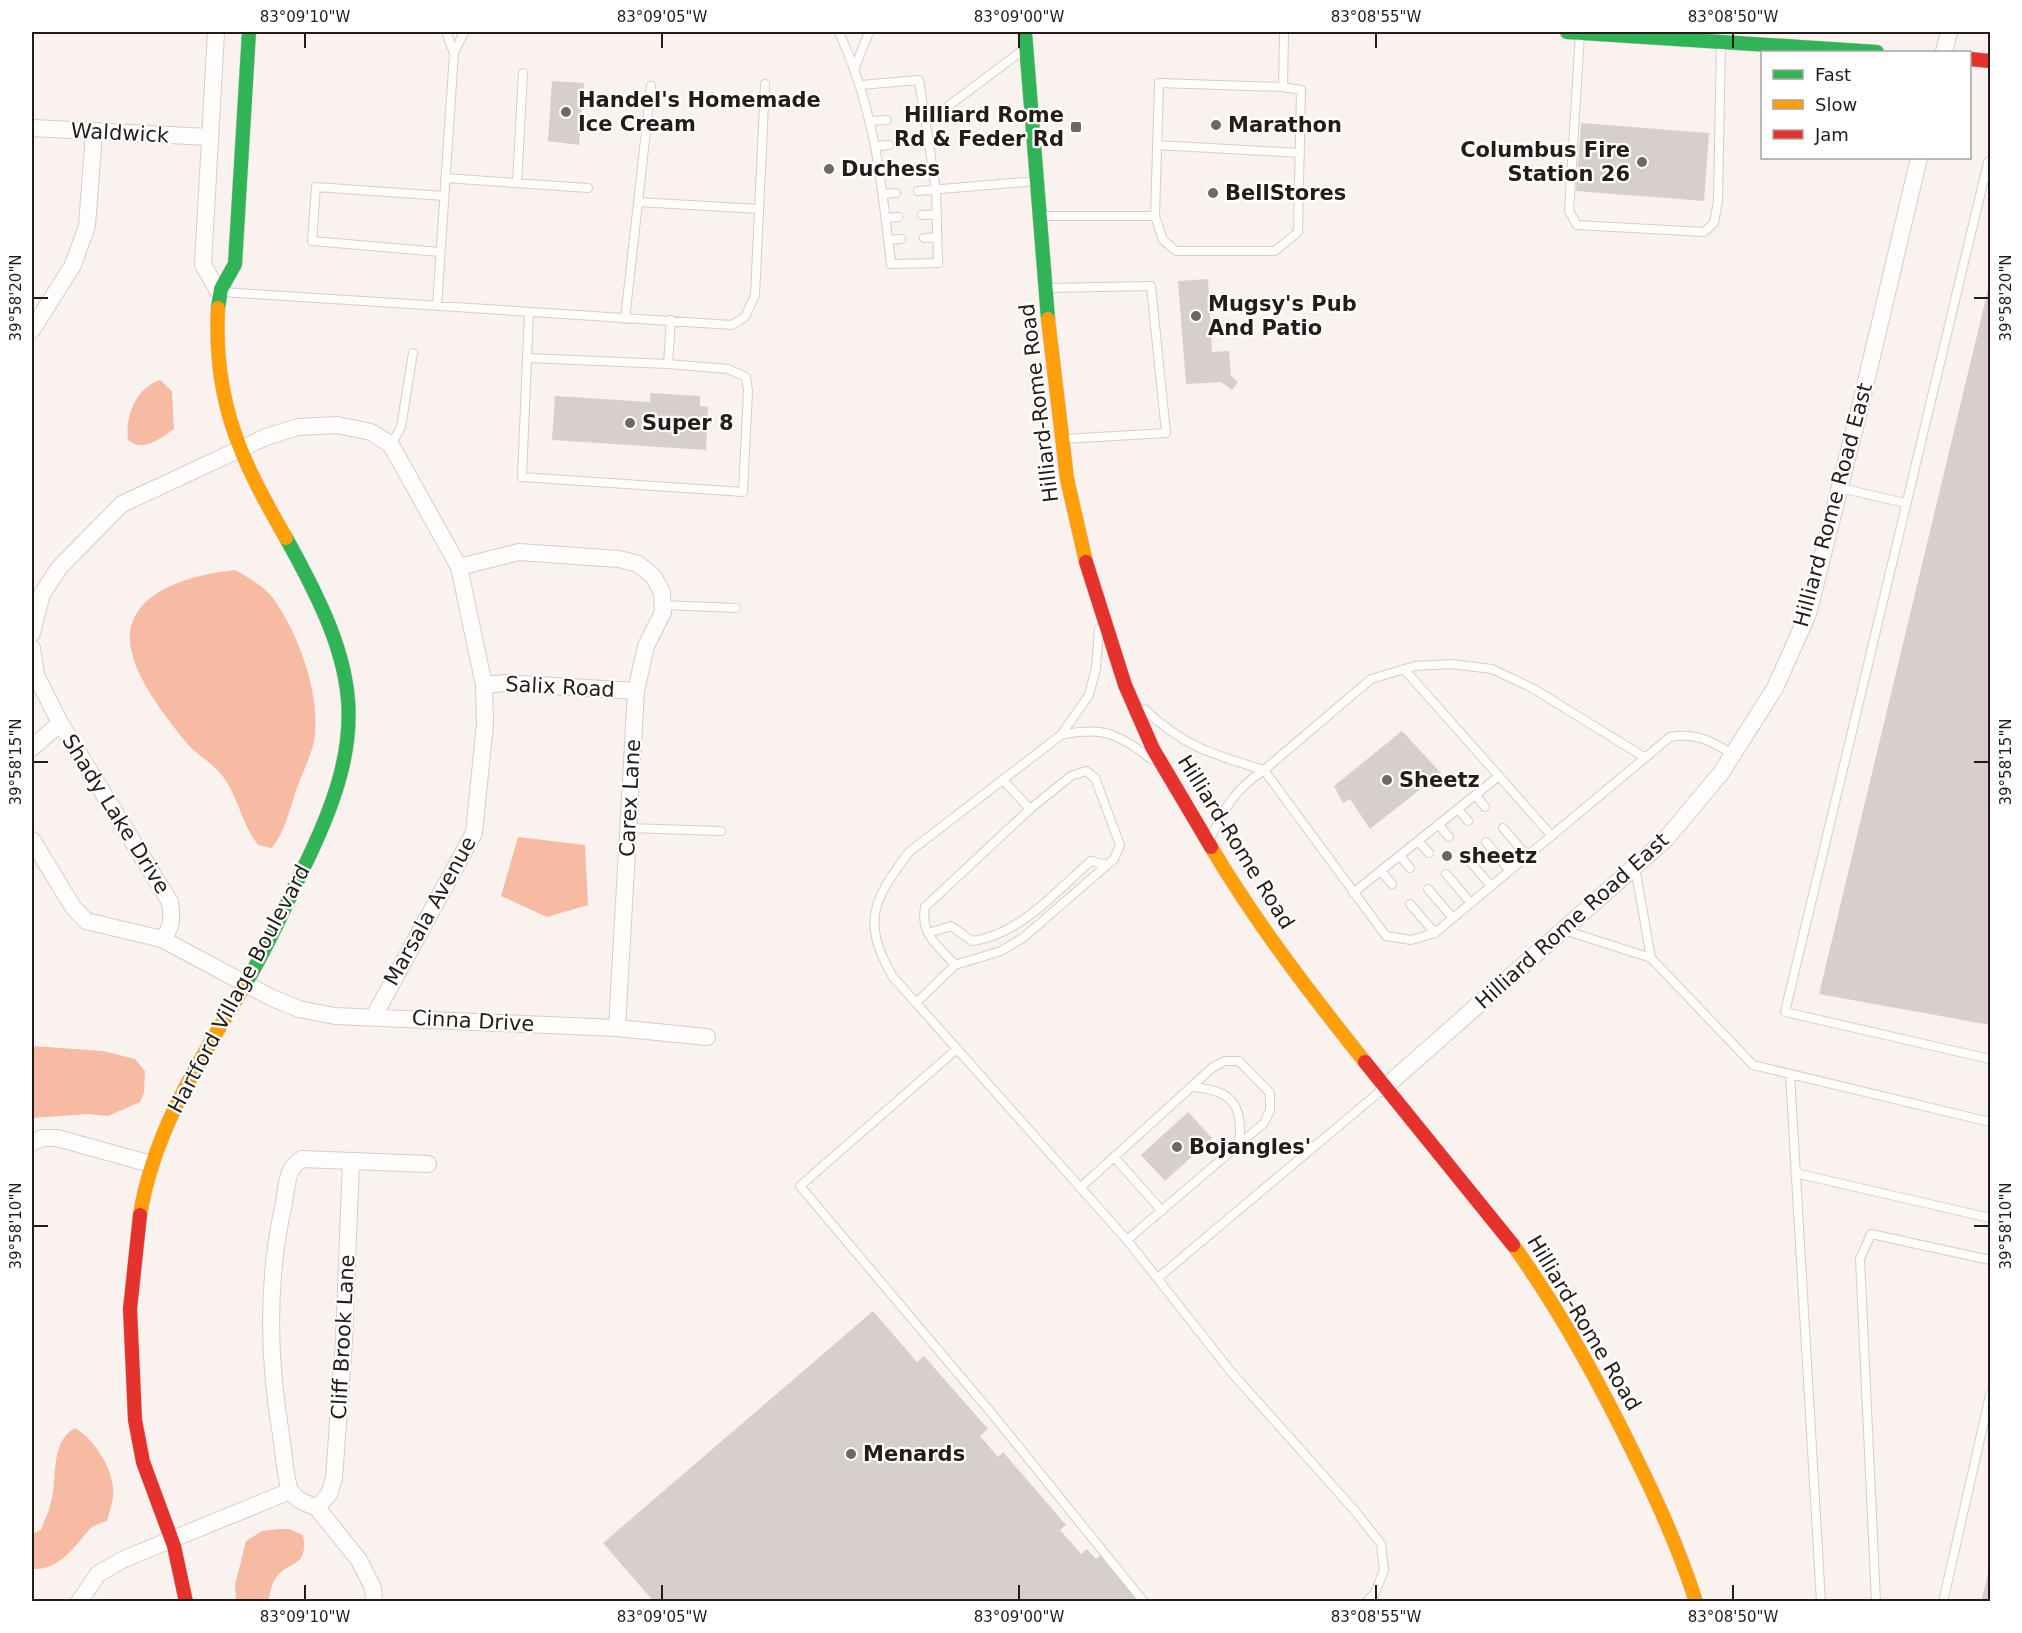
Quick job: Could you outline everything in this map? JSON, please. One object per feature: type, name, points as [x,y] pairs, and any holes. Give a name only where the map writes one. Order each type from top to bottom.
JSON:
[{"type":"main road","name":"Hartford Village Boulevard","points":[[186,1602],[173,1540],[141,1454],[134,1416],[130,1329],[140,1210],[151,1164],[171,1111],[245,984],[328,821],[348,748],[350,711],[337,641],[323,604],[233,435],[218,354],[219,291],[235,264],[249,32]]},
{"type":"main road","name":"Hilliard-Rome Road","points":[[1025,32],[1046,288],[1073,512],[1129,696],[1167,772],[1239,895],[1384,1088],[1514,1246],[1556,1310],[1607,1396],[1670,1529],[1696,1602]]},
{"type":"main road","points":[[1567,32],[1659,34],[1721,41],[1863,51]]},
{"type":"main road","points":[[1971,59],[1990,61]]},
{"type":"street","points":[[216,32],[202,266],[219,291]]},
{"type":"street","points":[[1944,51],[1949,32]]},
{"type":"street","name":"Waldwick","points":[[32,128],[93,133],[209,137]]},
{"type":"street","points":[[32,330],[73,265],[87,226],[93,133]]},
{"type":"street","name":"Hilliard Rome Road East","points":[[1384,1088],[1665,840],[1721,773],[1775,688],[1808,614],[1919,159]]},
{"type":"street","points":[[32,633],[37,592],[122,504],[266,437],[298,427],[338,425],[371,432],[391,445]]},
{"type":"street","name":"Marsala Avenue","points":[[374,1016],[474,833],[485,724],[484,685],[459,567],[391,445]]},
{"type":"street","points":[[459,567],[519,552],[619,559],[638,564],[653,576],[662,592],[663,604]]},
{"type":"street","name":"Carex Lane","points":[[617,1028],[636,691],[646,646],[663,612],[663,604]]},
{"type":"street","name":"Shady Lake Drive","points":[[32,648],[36,675],[60,723],[170,902],[172,917],[169,932],[162,939]]},
{"type":"street","name":"Salix Road","points":[[484,685],[505,683],[636,691]]},
{"type":"street","name":"Shady Lake Drive","points":[[32,748],[60,723]]},
{"type":"street","points":[[32,840],[73,907],[86,921],[162,939],[245,984]]},
{"type":"street","name":"Cinna Drive","points":[[245,984],[299,1009],[335,1016],[617,1028],[707,1037]]},
{"type":"street","points":[[32,1143],[42,1138],[57,1138],[151,1164]]},
{"type":"street","points":[[374,1602],[374,1588],[359,1560],[317,1508],[299,1500],[290,1491],[272,1377],[270,1303],[280,1218],[290,1170],[295,1163],[303,1159],[428,1164]]},
{"type":"street","name":"Cliff Brook Lane","points":[[317,1508],[329,1494],[334,1478],[344,1340],[351,1161]]},
{"type":"street","points":[[79,1602],[98,1574],[124,1559],[290,1491]]},
{"type":"lane","points":[[446,32],[454,53]]},
{"type":"lane","points":[[437,306],[454,53],[464,32]]},
{"type":"lane","points":[[839,32],[855,67],[877,146],[891,264],[938,263],[936,190],[919,80],[861,85]]},
{"type":"lane","points":[[855,67],[869,32]]},
{"type":"lane","points":[[1283,87],[1284,32]]},
{"type":"lane","points":[[1580,32],[1569,211],[1577,225],[1620,229],[1704,232],[1714,223],[1718,201],[1721,41]]},
{"type":"lane","points":[[910,118],[926,120],[1026,48]]},
{"type":"lane","points":[[517,183],[523,73]]},
{"type":"lane","points":[[1160,83],[1283,87],[1301,90],[1298,232],[1275,251],[1176,251],[1163,240],[1155,216],[1157,145],[1160,83]]},
{"type":"lane","points":[[219,291],[732,325],[745,317],[755,295],[765,84]]},
{"type":"lane","points":[[625,319],[651,86]]},
{"type":"lane","points":[[871,122],[887,120]]},
{"type":"lane","points":[[912,142],[929,141]]},
{"type":"lane","points":[[877,146],[889,145]]},
{"type":"lane","points":[[1157,145],[1300,153]]},
{"type":"lane","points":[[1990,161],[1905,503],[1785,1012],[1990,1059]]},
{"type":"lane","points":[[916,168],[933,167]]},
{"type":"lane","points":[[881,171],[893,170]]},
{"type":"lane","points":[[445,178],[588,188]]},
{"type":"lane","points":[[918,191],[1037,181]]},
{"type":"lane","points":[[440,252],[312,241],[316,187],[444,196]]},
{"type":"lane","points":[[883,194],[896,193]]},
{"type":"lane","points":[[638,202],[759,209]]},
{"type":"lane","points":[[922,215],[937,214]]},
{"type":"lane","points":[[1040,216],[1155,216]]},
{"type":"lane","points":[[886,218],[898,217]]},
{"type":"lane","points":[[924,238],[937,237]]},
{"type":"lane","points":[[888,240],[901,239]]},
{"type":"lane","points":[[1046,288],[1151,286],[1166,433],[1063,439]]},
{"type":"lane","points":[[527,358],[728,369],[746,377],[748,391],[742,492],[522,477],[527,358],[530,312]]},
{"type":"lane","points":[[668,364],[671,320]]},
{"type":"lane","points":[[391,445],[401,427],[413,353]]},
{"type":"lane","points":[[1840,488],[1905,503]]},
{"type":"lane","points":[[1098,599],[1098,649],[1089,695],[1061,735],[909,852],[882,890],[875,914],[878,951],[893,977],[1159,1277],[1233,1373],[1355,1511],[1381,1544],[1384,1570],[1375,1593],[1365,1602]]},
{"type":"lane","points":[[663,604],[736,608]]},
{"type":"lane","points":[[1208,842],[1223,812],[1242,784],[1264,770],[1371,679],[1415,666],[1451,664],[1492,669],[1534,689],[1644,757]]},
{"type":"lane","points":[[1404,669],[1551,835]]},
{"type":"lane","points":[[1129,696],[1167,730],[1200,750],[1264,770],[1386,936],[1411,940],[1435,933],[1670,737],[1686,734],[1704,737],[1733,754]]},
{"type":"lane","points":[[1061,735],[1082,731],[1114,734],[1167,772]]},
{"type":"lane","points":[[916,1004],[955,965],[1001,951],[1024,937],[1114,860],[1120,845],[1095,778],[1086,771],[1071,776],[1030,809],[925,907],[922,921],[928,933],[955,965]]},
{"type":"lane","points":[[1353,893],[1498,776]]},
{"type":"lane","points":[[1003,780],[1030,809]]},
{"type":"lane","points":[[1475,795],[1485,807]]},
{"type":"lane","points":[[1458,809],[1468,821]]},
{"type":"lane","points":[[1438,824],[1449,837]]},
{"type":"lane","points":[[628,828],[721,831]]},
{"type":"lane","points":[[1503,828],[1527,856]]},
{"type":"lane","points":[[1418,841],[1429,854]]},
{"type":"lane","points":[[1486,842],[1509,870]]},
{"type":"lane","points":[[1400,856],[1410,868]]},
{"type":"lane","points":[[1467,858],[1491,886]]},
{"type":"lane","points":[[928,933],[951,926],[972,941],[992,938],[1010,930],[1091,861],[1107,866]]},
{"type":"lane","points":[[1635,866],[1652,958]]},
{"type":"lane","points":[[1381,871],[1392,884]]},
{"type":"lane","points":[[1446,874],[1470,903]]},
{"type":"lane","points":[[1428,889],[1453,918]]},
{"type":"lane","points":[[1410,904],[1435,933]]},
{"type":"lane","points":[[1564,930],[1652,958],[1753,1065],[1990,1122]]},
{"type":"lane","points":[[957,1048],[800,1186],[993,1415],[1144,1602]]},
{"type":"lane","points":[[1080,1188],[1213,1067],[1224,1060],[1239,1061],[1270,1093],[1269,1110],[1264,1123],[1127,1240]]},
{"type":"lane","points":[[1790,1074],[1821,1602]]},
{"type":"lane","points":[[1192,1087],[1211,1088],[1225,1095],[1238,1108],[1242,1125],[1239,1144]]},
{"type":"lane","points":[[1159,1277],[1384,1088]]},
{"type":"lane","points":[[1114,1157],[1162,1210]]},
{"type":"lane","points":[[1795,1173],[1990,1218]]},
{"type":"lane","points":[[1876,1602],[1860,1259],[1871,1234],[1990,1260]]},
{"type":"lane","points":[[1943,1602],[1990,1395]]},
{"type":"shaded area","points":[[160,380],[172,391],[174,429],[152,443],[134,444],[128,440],[130,413],[144,389]]},
{"type":"shaded area","points":[[235,570],[264,589],[282,611],[306,665],[314,705],[316,724],[312,748],[285,824],[272,848],[258,845],[226,781],[190,746],[155,701],[137,668],[130,635],[134,618],[145,603],[160,592],[197,577]]},
{"type":"shaded area","points":[[518,837],[585,845],[588,905],[547,917],[501,896]]},
{"type":"shaded area","points":[[32,1046],[103,1051],[135,1059],[145,1071],[144,1093],[140,1102],[108,1116],[88,1114],[32,1118]]},
{"type":"shaded area","points":[[75,1428],[90,1440],[108,1467],[113,1497],[107,1521],[91,1528],[58,1562],[42,1569],[32,1569],[32,1534],[41,1530],[49,1509],[61,1442]]},
{"type":"shaded area","points":[[289,1529],[303,1535],[303,1554],[296,1563],[275,1579],[268,1601],[236,1601],[235,1585],[246,1541],[262,1531]]},
{"type":"building","name":"Handel's Homemade Ice Cream","points":[[552,81],[584,83],[579,145],[548,141]]},
{"type":"building","name":"Columbus Fire Station 26","points":[[1581,123],[1709,133],[1704,201],[1576,191]]},
{"type":"building","name":"Mugsy's Pub And Patio","points":[[1208,279],[1212,352],[1229,351],[1231,376],[1238,382],[1232,390],[1221,382],[1186,384],[1178,281]]},
{"type":"building","points":[[1990,281],[1990,1025],[1819,994]]},
{"type":"building","name":"Super 8","points":[[650,393],[700,396],[700,406],[708,407],[706,450],[552,440],[555,396],[650,402]]},
{"type":"building","name":"Sheetz","points":[[1402,731],[1441,773],[1370,829],[1350,799],[1343,803],[1334,786]]},
{"type":"building","name":"Bojangles'","points":[[1188,1112],[1212,1138],[1165,1181],[1141,1155]]},
{"type":"building","name":"Menards","points":[[873,1311],[917,1362],[924,1356],[988,1429],[980,1436],[998,1457],[1003,1452],[1066,1525],[1060,1530],[1081,1554],[1087,1549],[1096,1559],[1101,1555],[1137,1597],[1132,1602],[654,1602],[603,1543]]},
{"type":"building","points":[[1990,1566],[1990,1602],[1981,1602]]},
{"type":"traffic: fast","points":[[218,308],[221,289],[235,264],[249,32]]},
{"type":"traffic: fast","points":[[1025,32],[1048,319]]},
{"type":"traffic: fast","points":[[1567,32],[1862,51]]},
{"type":"traffic: fast","points":[[243,988],[274,931],[324,824],[339,780],[347,741],[348,704],[343,667],[330,628],[286,538]]},
{"type":"traffic: slow","points":[[218,308],[220,373],[225,402],[243,456],[286,538]]},
{"type":"traffic: slow","points":[[1048,319],[1067,479],[1086,562]]},
{"type":"traffic: slow","points":[[1211,847],[1246,903],[1284,957],[1365,1062]]},
{"type":"traffic: slow","points":[[140,1215],[147,1184],[167,1125],[195,1069],[243,988]]},
{"type":"traffic: slow","points":[[1513,1245],[1563,1321],[1607,1400],[1660,1508],[1696,1602]]},
{"type":"traffic: jam","points":[[1971,59],[1990,61]]},
{"type":"traffic: jam","points":[[1086,562],[1125,685],[1153,749],[1211,847]]},
{"type":"traffic: jam","points":[[1365,1062],[1513,1245]]},
{"type":"traffic: jam","points":[[140,1215],[130,1309],[135,1420],[143,1462],[174,1546],[186,1602]]},
{"type":"place","name":"Handel's Homemade Ice Cream","points":[[566,112]]},
{"type":"place","name":"Marathon","points":[[1216,125]]},
{"type":"place","name":"Hilliard Rome Rd & Feder Rd","points":[[1076,127]]},
{"type":"place","name":"Columbus Fire Station 26","points":[[1642,162]]},
{"type":"place","name":"Duchess","points":[[829,169]]},
{"type":"place","name":"BellStores","points":[[1213,193]]},
{"type":"place","name":"Mugsy's Pub And Patio","points":[[1196,316]]},
{"type":"place","name":"Super 8","points":[[630,423]]},
{"type":"place","name":"Sheetz","points":[[1387,780]]},
{"type":"place","name":"sheetz","points":[[1447,856]]},
{"type":"place","name":"Bojangles'","points":[[1177,1147]]},
{"type":"place","name":"Menards","points":[[851,1454]]}]
